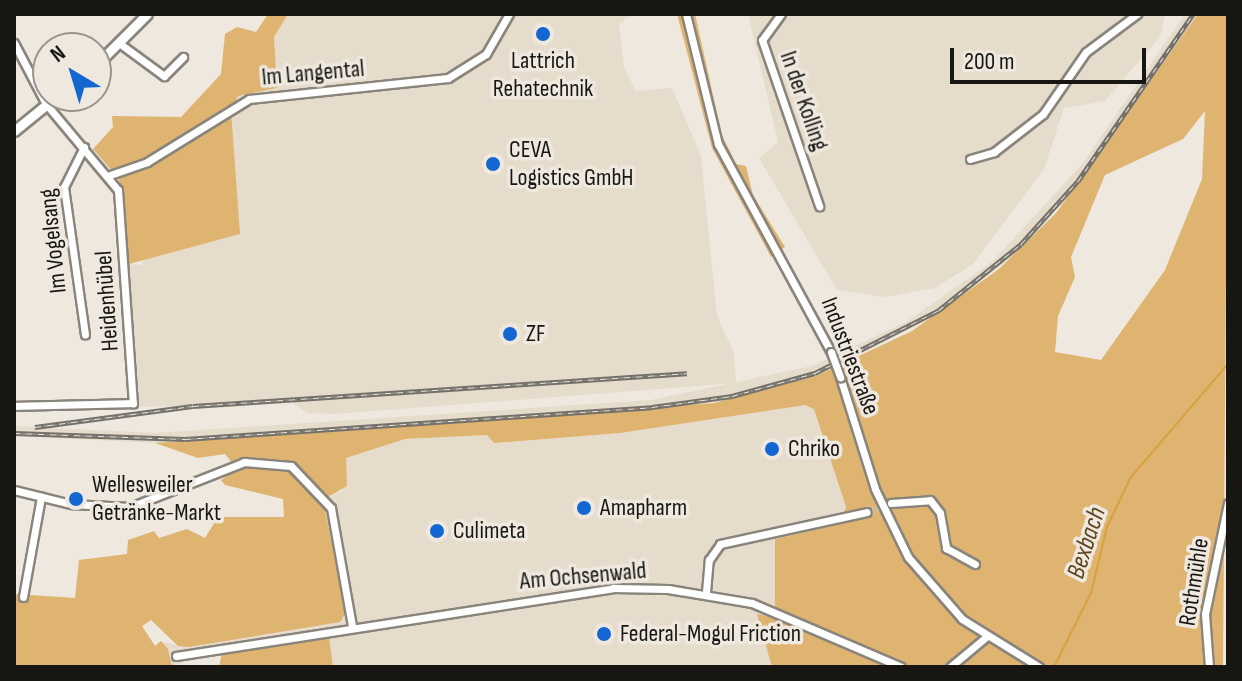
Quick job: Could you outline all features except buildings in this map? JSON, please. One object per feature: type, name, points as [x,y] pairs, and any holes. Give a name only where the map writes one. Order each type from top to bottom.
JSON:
[{"type":"main road","points":[[112,50],[147,14]]},
{"type":"main road","points":[[14,131],[37,112]]},
{"type":"street","name":"Im Langental","points":[[110,175],[147,162],[249,99],[448,78],[486,54],[509,14]]},
{"type":"street","name":"Industriestraße","points":[[686,14],[718,144],[831,352],[895,533],[929,585],[986,637],[1039,667]]},
{"type":"street","name":"In der Kolling","points":[[781,14],[762,40],[819,206]]},
{"type":"street","points":[[970,159],[994,152],[1043,114],[1086,52],[1137,14]]},
{"type":"street","name":"Heidenhübel","points":[[14,43],[32,77]]},
{"type":"street","points":[[119,43],[164,76],[183,57]]},
{"type":"street","name":"Heidenhübel","points":[[14,406],[133,403],[119,198],[110,175],[53,112]]},
{"type":"street","name":"Im Vogelsang","points":[[84,147],[64,187],[85,335]]},
{"type":"street","points":[[14,490],[41,497],[130,507],[244,462],[278,462],[309,477],[334,518],[352,626]]},
{"type":"street","points":[[23,597],[41,497]]},
{"type":"street","points":[[891,503],[930,500],[940,513],[946,548],[975,564]]},
{"type":"street","name":"Rothmühle","points":[[1209,667],[1205,614],[1228,503]]},
{"type":"street","points":[[706,592],[709,560],[720,544],[867,512]]},
{"type":"street","name":"Am Ochsenwald","points":[[176,656],[352,626],[613,588],[706,592],[781,614],[901,667]]},
{"type":"street","points":[[950,667],[986,637]]},
{"type":"shaded area","points":[[268,14],[288,14],[274,37],[277,88],[238,96],[231,111],[240,234],[129,264],[119,179],[93,149],[113,127],[112,116],[181,117],[221,74],[225,34],[237,27],[256,32]]},
{"type":"shaded area","points":[[288,14],[632,14],[619,24],[624,68],[636,91],[672,88],[701,156],[717,316],[734,353],[736,383],[335,414],[307,413],[292,402],[140,407],[129,264],[141,265],[238,96],[277,88],[274,37]]},
{"type":"shaded area","points":[[677,14],[695,14],[722,135],[736,164],[746,166],[753,195],[785,247],[771,257],[712,148]]},
{"type":"shaded area","points":[[748,14],[1165,14],[1160,37],[1105,101],[1064,108],[1044,169],[973,264],[935,288],[885,297],[837,290],[759,158],[778,142]]},
{"type":"shaded area","points":[[1185,14],[1198,14],[1091,169],[1023,247],[941,313],[816,376],[752,395],[652,410],[155,443],[14,436],[14,426],[155,433],[651,400],[812,366],[906,322],[993,261],[1082,164]]},
{"type":"shaded area","points":[[1198,14],[1228,14],[1223,667],[772,667],[757,614],[775,618],[775,539],[840,524],[846,507],[814,409],[805,405],[620,433],[494,443],[487,435],[405,439],[346,458],[347,486],[323,500],[346,613],[340,622],[189,647],[178,646],[151,620],[142,626],[155,646],[161,641],[168,649],[172,667],[14,667],[14,594],[75,598],[79,560],[127,554],[128,540],[154,531],[159,538],[187,529],[205,538],[218,517],[284,517],[283,499],[225,485],[221,480],[237,469],[225,454],[198,458],[155,443],[714,403],[816,376],[912,331],[999,269],[1056,213]],"holes":[[[1205,111],[1202,179],[1165,270],[1101,360],[1055,352],[1058,316],[1075,277],[1071,257],[1105,175],[1183,139]]]},
{"type":"shaded area","points":[[805,404],[814,408],[846,507],[840,523],[775,539],[778,602],[775,619],[762,613],[772,667],[333,667],[329,636],[197,656],[172,667],[161,641],[178,646],[345,618],[323,500],[342,491],[346,458],[405,439],[487,435],[494,443],[620,433]]},
{"type":"shaded area","points":[[329,636],[333,667],[219,667],[222,653]]},
{"type":"waterway","name":"Bexbach","points":[[1054,667],[1091,593],[1107,527],[1131,477],[1228,364]]},
{"type":"tunnel","points":[[867,512],[891,503]]},
{"type":"railway","points":[[14,433],[185,439],[652,407],[732,396],[815,373],[939,310],[1021,244],[1078,181],[1193,14]]},
{"type":"railway","points":[[35,427],[193,406],[687,373]]},
{"type":"place","name":"Lattrich Rehatechnik","points":[[543,34]]},
{"type":"place","name":"CEVA Logistics GmbH","points":[[493,164]]},
{"type":"place","name":"ZF","points":[[510,334]]},
{"type":"place","name":"Chriko","points":[[772,449]]},
{"type":"place","name":"Wellesweiler Getränke-Markt","points":[[76,499]]},
{"type":"place","name":"Amapharm","points":[[584,508]]},
{"type":"place","name":"Culimeta","points":[[437,531]]},
{"type":"place","name":"Federal-Mogul Friction","points":[[604,634]]}]
